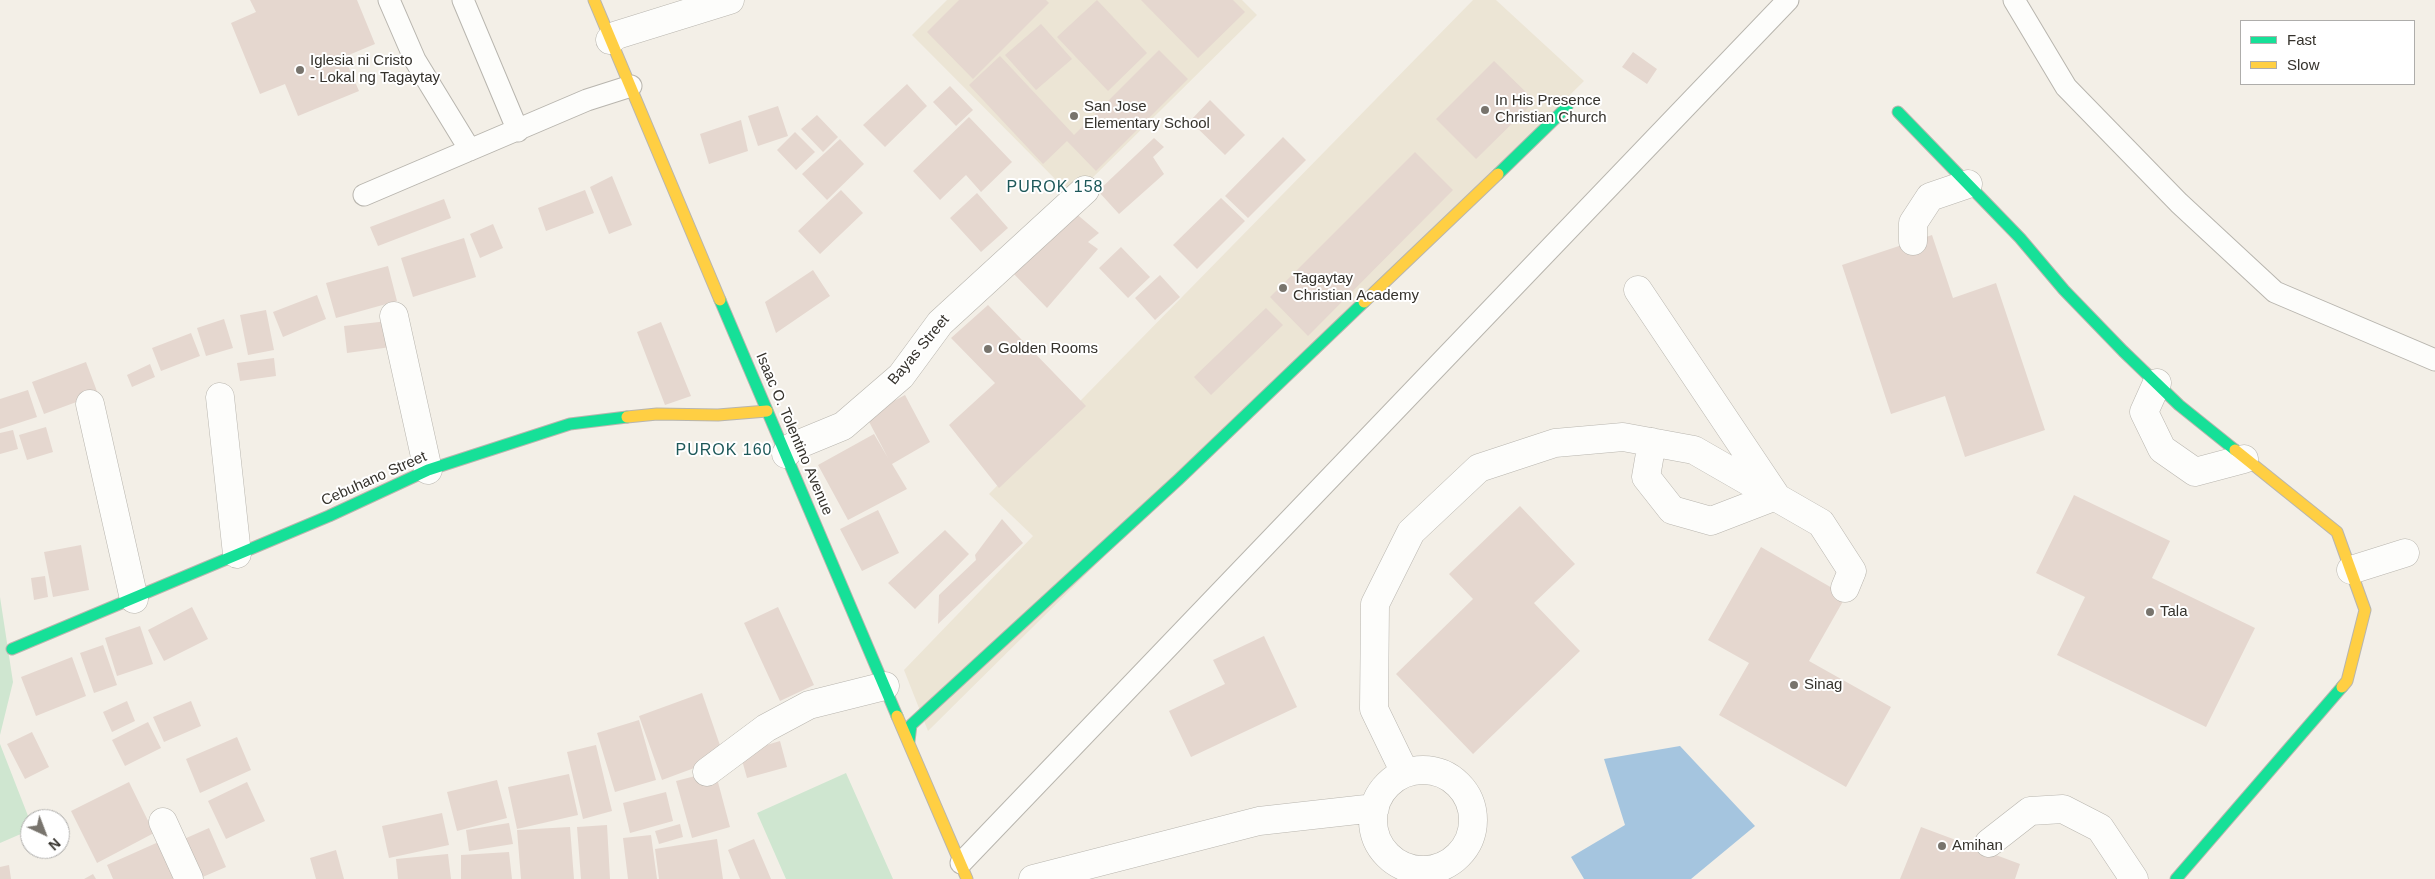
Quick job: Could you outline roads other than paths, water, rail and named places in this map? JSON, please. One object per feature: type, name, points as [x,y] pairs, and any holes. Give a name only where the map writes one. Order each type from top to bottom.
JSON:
[{"type":"street","name":"Isaac O. Tolentino Avenue","points":[[594,0],[964,871]]},
{"type":"street","points":[[610,40],[617,35],[730,0]]},
{"type":"street","points":[[909,741],[911,725],[1179,479],[1567,107]]},
{"type":"street","points":[[1898,112],[2020,238],[2064,290],[2157,383],[2244,459],[2337,532],[2351,570],[2365,610],[2346,681],[2176,879]]},
{"type":"street","points":[[1913,241],[1912,223],[1930,197],[1968,184]]},
{"type":"street","name":"Bayas Street","points":[[786,454],[792,447],[843,426],[901,376],[940,323],[1085,190]]},
{"type":"street","points":[[1638,290],[1776,496]]},
{"type":"street","points":[[394,316],[428,470]]},
{"type":"street","points":[[2157,383],[2144,412],[2162,449],[2195,472],[2244,459]]},
{"type":"street","points":[[220,397],[237,554]]},
{"type":"street","points":[[90,404],[134,599]]},
{"type":"street","name":"Cebuhano Street","points":[[12,649],[329,516],[428,470],[570,424],[657,414],[718,415],[767,411]]},
{"type":"street","points":[[1405,773],[1374,709],[1375,604],[1411,532],[1479,468],[1555,443],[1623,437],[1694,450],[1821,523],[1852,571],[1845,588]]},
{"type":"street","points":[[1652,442],[1646,477],[1672,510],[1711,521],[1776,496]]},
{"type":"street","points":[[2351,570],[2406,553]]},
{"type":"street","points":[[707,772],[766,728],[809,705],[885,686]]},
{"type":"street","points":[[1421,770],[1438,771],[1452,778],[1464,790],[1471,805],[1474,821],[1470,837],[1462,852],[1437,874],[1401,865],[1388,856],[1378,842],[1373,825],[1375,808],[1381,793],[1391,781],[1405,773],[1421,770]]},
{"type":"street","points":[[1033,879],[1259,821],[1375,808]]},
{"type":"street","points":[[1989,843],[2030,811],[2063,809],[2100,828],[2134,879]]},
{"type":"street","points":[[163,822],[189,879]]},
{"type":"lane","points":[[389,0],[415,60],[470,150]]},
{"type":"lane","points":[[463,0],[518,130]]},
{"type":"lane","points":[[964,871],[1788,0]]},
{"type":"lane","points":[[2014,0],[2066,87],[2179,203],[2275,292],[2435,360]]},
{"type":"lane","points":[[364,195],[587,100],[632,86]]},
{"type":"water","points":[[1680,746],[1755,826],[1691,879],[1584,879],[1571,857],[1625,825],[1604,759]]},
{"type":"place","name":"Iglesia ni Cristo - Lokal ng Tagaytay","points":[[300,70]]},
{"type":"place","name":"In His Presence Christian Church","points":[[1485,110]]},
{"type":"place","name":"San Jose Elementary School","points":[[1074,116]]},
{"type":"place","name":"Tagaytay Christian Academy","points":[[1283,288]]},
{"type":"place","name":"Golden Rooms","points":[[988,349]]},
{"type":"place","name":"Tala","points":[[2150,612]]},
{"type":"place","name":"Sinag","points":[[1794,685]]},
{"type":"place","name":"Amihan","points":[[1942,846]]},
{"type":"district","name":"PUROK 158","points":[[1055,188]]},
{"type":"district","name":"PUROK 160","points":[[724,451]]}]
